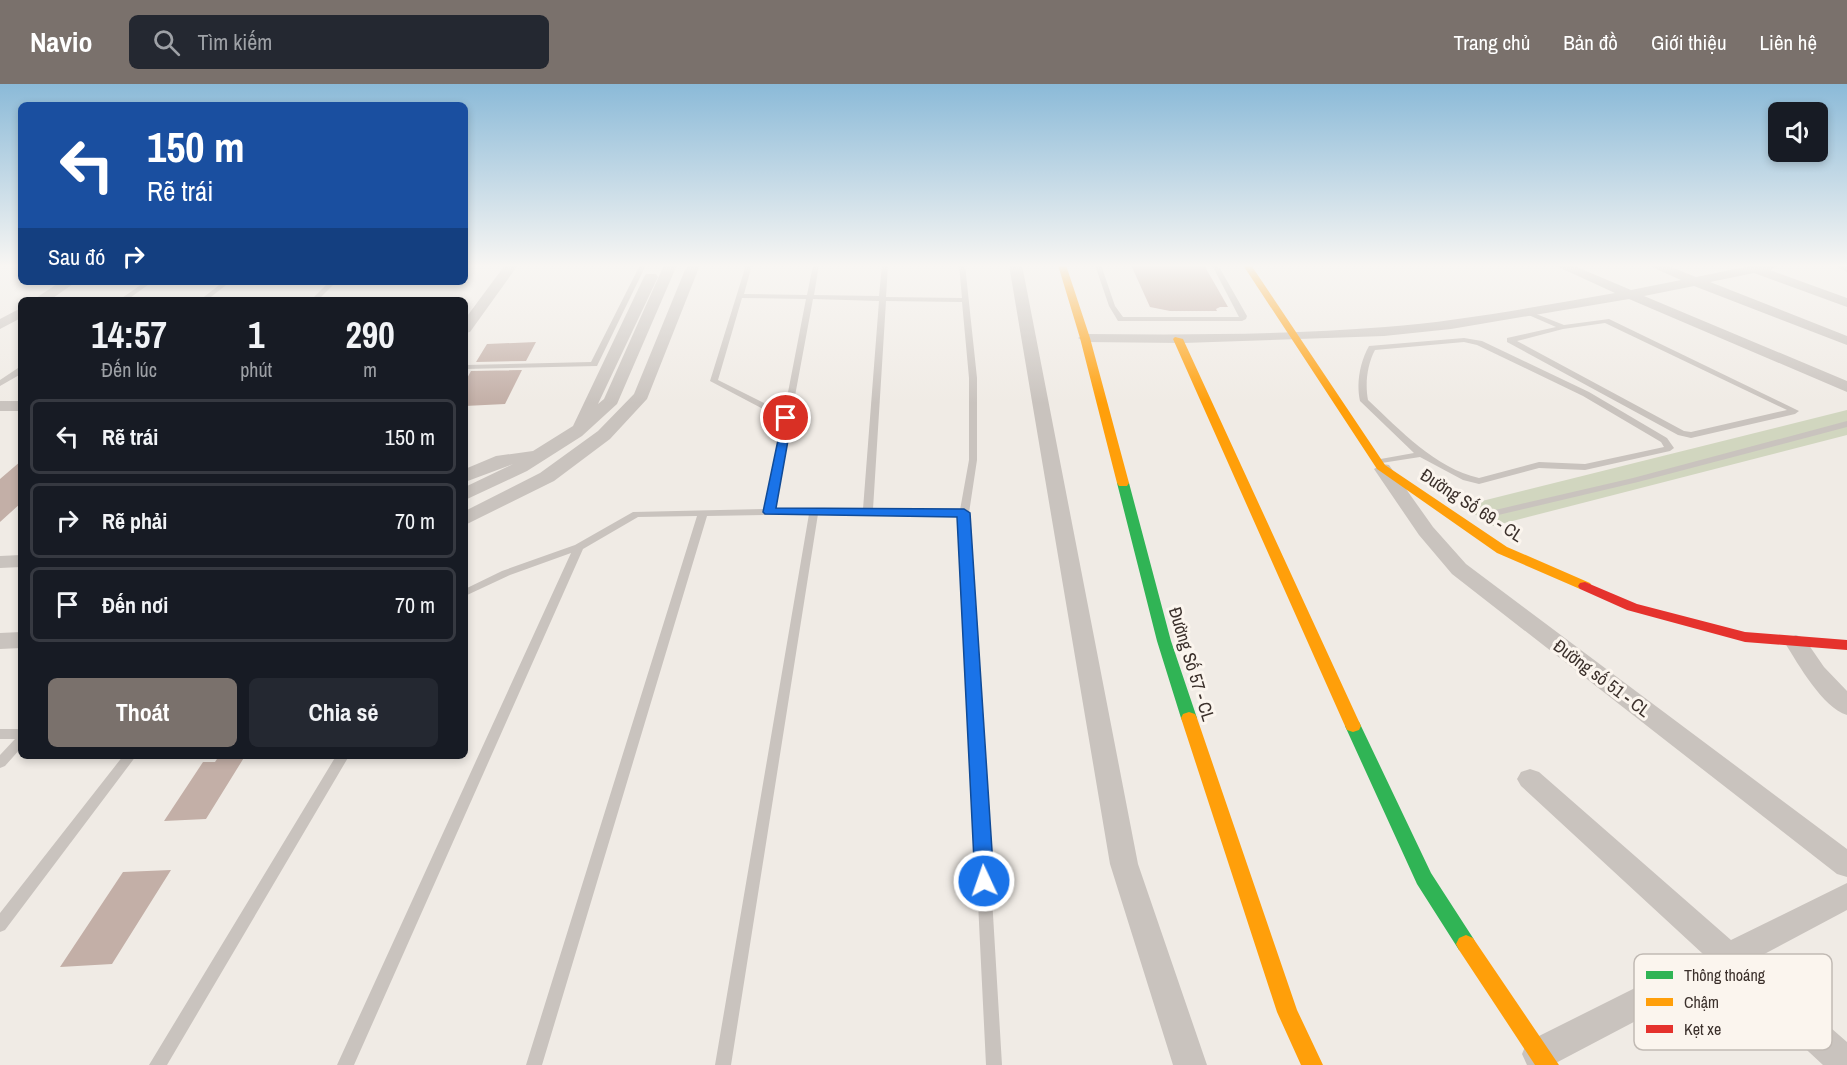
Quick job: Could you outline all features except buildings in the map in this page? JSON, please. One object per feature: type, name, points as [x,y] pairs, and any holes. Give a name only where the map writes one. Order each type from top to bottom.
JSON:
[{"type":"street","points":[[468,325],[479,311]]},
{"type":"street","points":[[576,432],[634,311]]},
{"type":"street","points":[[468,493],[521,468],[576,432],[611,401],[651,311]]},
{"type":"street","points":[[603,435],[631,396],[667,311]]},
{"type":"street","points":[[468,517],[548,477],[603,435],[640,396],[675,311]]},
{"type":"street","points":[[1023,311],[1124,864],[1191,1065]]},
{"type":"street","name":"Đường Số 57 - CL","points":[[1076,311],[1164,641],[1287,1012],[1312,1065]]},
{"type":"street","name":"Đường Số 69 - CL","points":[[1278,311],[1379,464],[1502,550],[1632,607],[1745,637],[1796,643],[1847,645]]},
{"type":"street","points":[[1085,338],[1178,339],[1384,332],[1533,311]]},
{"type":"street","points":[[1666,311],[1847,387]]},
{"type":"street","points":[[1769,311],[1847,341]]},
{"type":"street","points":[[0,325],[18,314]]},
{"type":"street","points":[[1178,339],[1402,835],[1430,887],[1544,1059],[1634,1008]]},
{"type":"street","points":[[0,406],[18,406]]},
{"type":"street","points":[[468,475],[502,459],[541,455]]},
{"type":"street","name":"Đường số 51 - CL","points":[[1379,464],[1426,531],[1459,569],[1847,865]]},
{"type":"street","points":[[0,562],[18,561]]},
{"type":"street","points":[[0,641],[18,640]]},
{"type":"street","points":[[1796,643],[1815,673],[1847,706]]},
{"type":"street","points":[[1530,779],[1725,954]]},
{"type":"street","points":[[1731,954],[1847,896]]},
{"type":"street","points":[[1830,1050],[1847,1065]]},
{"type":"lane","points":[[468,367],[594,364],[621,311]]},
{"type":"lane","points":[[735,311],[714,381],[786,418]]},
{"type":"lane","points":[[769,512],[807,311]]},
{"type":"lane","points":[[868,512],[881,311]]},
{"type":"lane","points":[[966,311],[973,378],[973,460],[964,513],[994,1065]]},
{"type":"lane","points":[[1115,311],[1121,319],[1242,319],[1240,311]]},
{"type":"lane","points":[[1526,312],[1563,327],[1596,320],[1606,321],[1795,411],[1686,434],[1510,340],[1563,327]]},
{"type":"lane","points":[[1379,464],[1421,454],[1466,478],[1479,481],[1539,465],[1585,467],[1670,448],[1664,440],[1586,394],[1479,343],[1464,340],[1372,348],[1362,392],[1364,401],[1373,412],[1421,454]]},
{"type":"lane","points":[[0,384],[18,372]]},
{"type":"lane","points":[[1494,513],[1635,480],[1847,424]]},
{"type":"lane","points":[[468,592],[506,573],[579,547],[636,514],[814,511],[964,513]]},
{"type":"lane","points":[[723,1065],[814,511]]},
{"type":"lane","points":[[534,1065],[703,513]]},
{"type":"lane","points":[[345,1065],[579,547]]},
{"type":"lane","points":[[0,734],[18,734]]},
{"type":"lane","points":[[0,763],[18,743]]},
{"type":"lane","points":[[0,925],[128,759]]},
{"type":"lane","points":[[157,1065],[341,759]]},
{"type":"green space","points":[[1847,410],[1847,435],[1493,526],[1462,506]]},
{"type":"traffic: fast","points":[[1123,483],[1164,641],[1189,718]]},
{"type":"traffic: fast","points":[[1353,726],[1424,878],[1466,944]]},
{"type":"traffic: slow","points":[[1076,311],[1123,483]]},
{"type":"traffic: slow","points":[[1277,311],[1381,467],[1502,550],[1585,586]]},
{"type":"traffic: slow","points":[[1178,339],[1353,726]]},
{"type":"traffic: slow","points":[[1189,718],[1287,1012],[1312,1065]]},
{"type":"traffic: slow","points":[[1466,944],[1548,1065]]},
{"type":"traffic: jam","points":[[1585,586],[1632,607],[1745,637],[1847,645]]},
{"type":"route","points":[[786,418],[769,512],[964,513],[984,881]]}]
